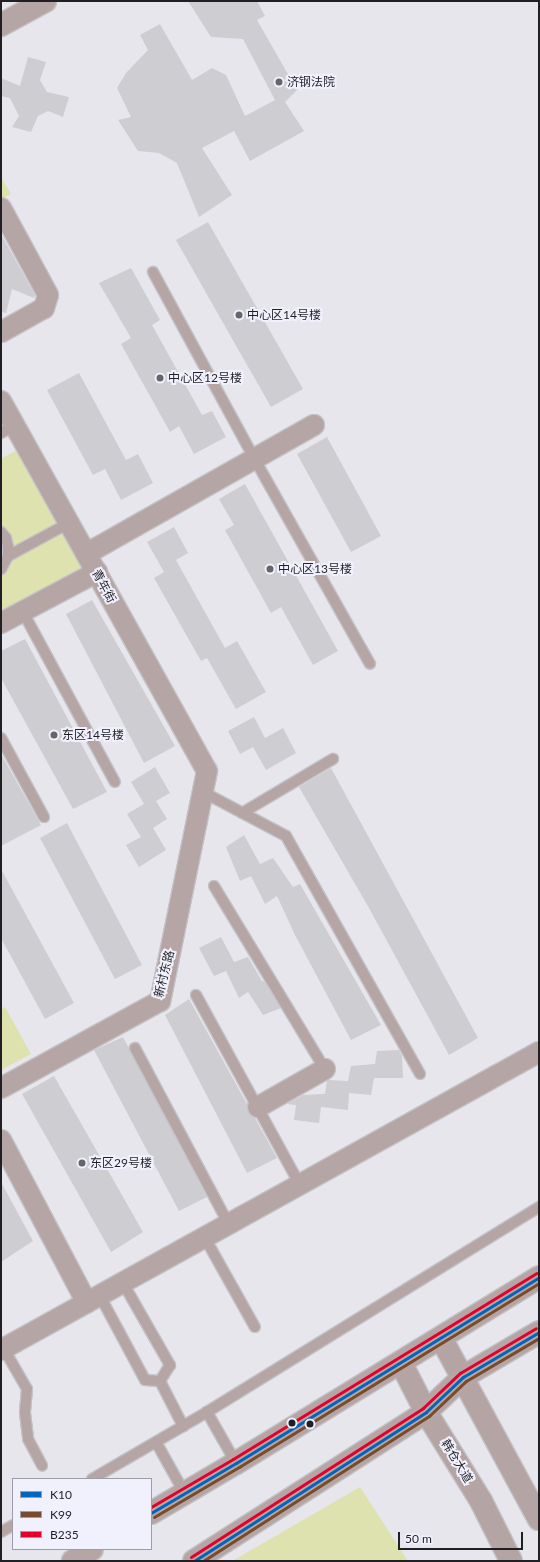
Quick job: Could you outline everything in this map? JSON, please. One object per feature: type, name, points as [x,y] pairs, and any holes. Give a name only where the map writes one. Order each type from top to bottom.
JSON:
[{"type":"main road","points":[[152,1511],[236,1463],[539,1277]]},
{"type":"main road","points":[[194,1561],[426,1412],[463,1376],[539,1332]]},
{"type":"main road","points":[[441,1338],[463,1376],[539,1519]]},
{"type":"main road","name":"韩仓大道","points":[[401,1363],[426,1412],[481,1501],[511,1561]]},
{"type":"main road","points":[[73,1561],[90,1550]]},
{"type":"street","points":[[1,25],[45,1]]},
{"type":"street","points":[[1,332],[44,308],[48,295],[2,212]]},
{"type":"street","name":"青年街","points":[[1,401],[8,429],[69,524],[97,572],[207,771]]},
{"type":"street","points":[[86,554],[314,425]]},
{"type":"street","points":[[2,619],[23,612],[97,572]]},
{"type":"street","name":"新村东路","points":[[1,1088],[160,1001],[207,771]]},
{"type":"street","points":[[2,1349],[123,1284],[539,1052]]},
{"type":"street","points":[[258,1107],[325,1069]]},
{"type":"street","points":[[1,1140],[94,1299]]},
{"type":"lane","points":[[153,272],[254,458],[370,664]]},
{"type":"lane","points":[[8,556],[69,524]]},
{"type":"lane","points":[[1,532],[7,543],[8,556],[1,569]]},
{"type":"lane","points":[[23,612],[115,782]]},
{"type":"lane","points":[[1,738],[44,817]]},
{"type":"lane","points":[[242,813],[333,759]]},
{"type":"lane","points":[[203,792],[286,836],[420,1074]]},
{"type":"lane","points":[[214,886],[325,1069]]},
{"type":"lane","points":[[196,995],[300,1185]]},
{"type":"lane","points":[[135,1048],[229,1224]]},
{"type":"lane","points":[[94,1478],[207,1412],[539,1208]]},
{"type":"lane","points":[[205,1238],[255,1327]]},
{"type":"lane","points":[[123,1284],[170,1365],[160,1381]]},
{"type":"lane","points":[[94,1299],[145,1380],[160,1381]]},
{"type":"lane","points":[[2,1349],[27,1389],[25,1412],[28,1439],[42,1464]]},
{"type":"lane","points":[[160,1381],[183,1426]]},
{"type":"lane","points":[[207,1412],[236,1463]]},
{"type":"lane","points":[[156,1442],[184,1492]]},
{"type":"lane","points":[[1,1532],[12,1526]]},
{"type":"green space","points":[[1,177],[11,194],[1,199]]},
{"type":"green space","points":[[20,448],[86,574],[1,618],[1,459]]},
{"type":"green space","points":[[5,1007],[31,1054],[1,1070],[1,1009]]},
{"type":"green space","points":[[360,1487],[408,1561],[234,1560]]},
{"type":"building","points":[[188,1],[257,1],[265,16],[257,20],[297,90],[285,102],[304,131],[250,161],[234,131],[202,148],[232,195],[199,217],[177,163],[159,153],[138,151],[118,120],[131,117],[117,88],[126,73],[148,50],[140,35],[160,24],[192,80],[212,68],[226,75],[245,116],[275,100],[243,39],[211,37]]},
{"type":"building","points":[[28,57],[46,62],[40,80],[47,92],[69,97],[63,117],[48,111],[38,116],[31,132],[12,127],[19,116],[10,98],[1,96],[1,78],[20,86]]},
{"type":"building","name":"中心区14号楼","points":[[208,222],[303,389],[271,407],[176,240]]},
{"type":"building","points":[[1,234],[35,295],[34,298],[12,289],[6,313],[1,312]]},
{"type":"building","name":"中心区12号楼","points":[[131,268],[160,320],[152,325],[202,415],[212,411],[226,437],[194,454],[179,426],[170,432],[121,344],[131,338],[99,283]]},
{"type":"building","points":[[79,373],[126,460],[138,454],[153,483],[121,500],[105,469],[93,475],[47,390]]},
{"type":"building","points":[[327,437],[381,536],[351,552],[297,454]]},
{"type":"building","name":"中心区13号楼","points":[[245,484],[338,651],[313,665],[281,607],[271,613],[225,530],[234,525],[219,499]]},
{"type":"building","points":[[174,527],[188,553],[176,560],[225,648],[237,641],[266,692],[236,709],[207,658],[201,661],[154,578],[164,572],[147,542]]},
{"type":"building","points":[[92,600],[175,746],[144,763],[66,614]]},
{"type":"building","name":"东区14号楼","points":[[25,639],[107,792],[73,809],[1,678],[1,651]]},
{"type":"building","points":[[254,717],[265,738],[283,728],[296,753],[266,770],[253,747],[240,754],[228,731]]},
{"type":"building","points":[[1,754],[41,825],[1,846]]},
{"type":"building","points":[[155,767],[170,793],[156,801],[167,819],[153,828],[166,850],[139,867],[126,845],[141,837],[127,814],[144,804],[131,782]]},
{"type":"building","points":[[331,768],[478,1038],[449,1055],[369,908],[299,787]]},
{"type":"building","points":[[67,823],[142,965],[115,979],[40,838]]},
{"type":"building","points":[[244,835],[260,864],[273,858],[293,887],[300,884],[381,1025],[351,1040],[295,935],[277,896],[265,904],[251,876],[240,881],[226,847]]},
{"type":"building","points":[[1,869],[74,1003],[45,1019],[1,938]]},
{"type":"building","points":[[221,937],[234,962],[248,957],[262,981],[264,981],[281,1008],[263,1015],[248,992],[239,998],[226,971],[214,976],[199,948]]},
{"type":"building","points":[[189,999],[247,1104],[248,1112],[255,1118],[277,1158],[247,1173],[165,1015]]},
{"type":"building","points":[[123,1037],[207,1197],[179,1211],[94,1050]]},
{"type":"building","points":[[399,1050],[402,1056],[403,1078],[374,1078],[371,1095],[349,1093],[348,1110],[321,1107],[319,1123],[294,1120],[296,1105],[287,1104],[303,1095],[325,1094],[328,1080],[348,1081],[351,1066],[375,1064],[377,1051]]},
{"type":"building","name":"东区29号楼","points":[[54,1076],[143,1232],[111,1252],[22,1094]]},
{"type":"building","points":[[1,1182],[33,1241],[1,1262]]},
{"type":"transit line","name":"B235","points":[[152,1506],[233,1459],[536,1273]]},
{"type":"transit line","name":"K10","points":[[152,1512],[236,1463],[539,1277]]},
{"type":"transit line","name":"K99","points":[[154,1517],[239,1467],[539,1283]]},
{"type":"transit line","name":"B235","points":[[191,1557],[423,1408],[460,1373],[536,1328]]},
{"type":"transit line","name":"K10","points":[[194,1561],[426,1412],[463,1377],[539,1332]]},
{"type":"transit line","name":"K99","points":[[203,1561],[429,1416],[466,1381],[539,1338]]},
{"type":"place","name":"济钢法院","points":[[279,82]]},
{"type":"place","name":"中心区14号楼","points":[[239,315]]},
{"type":"place","name":"中心区12号楼","points":[[160,378]]},
{"type":"place","name":"中心区13号楼","points":[[270,569]]},
{"type":"place","name":"东区14号楼","points":[[54,735]]},
{"type":"place","name":"东区29号楼","points":[[82,1163]]}]
